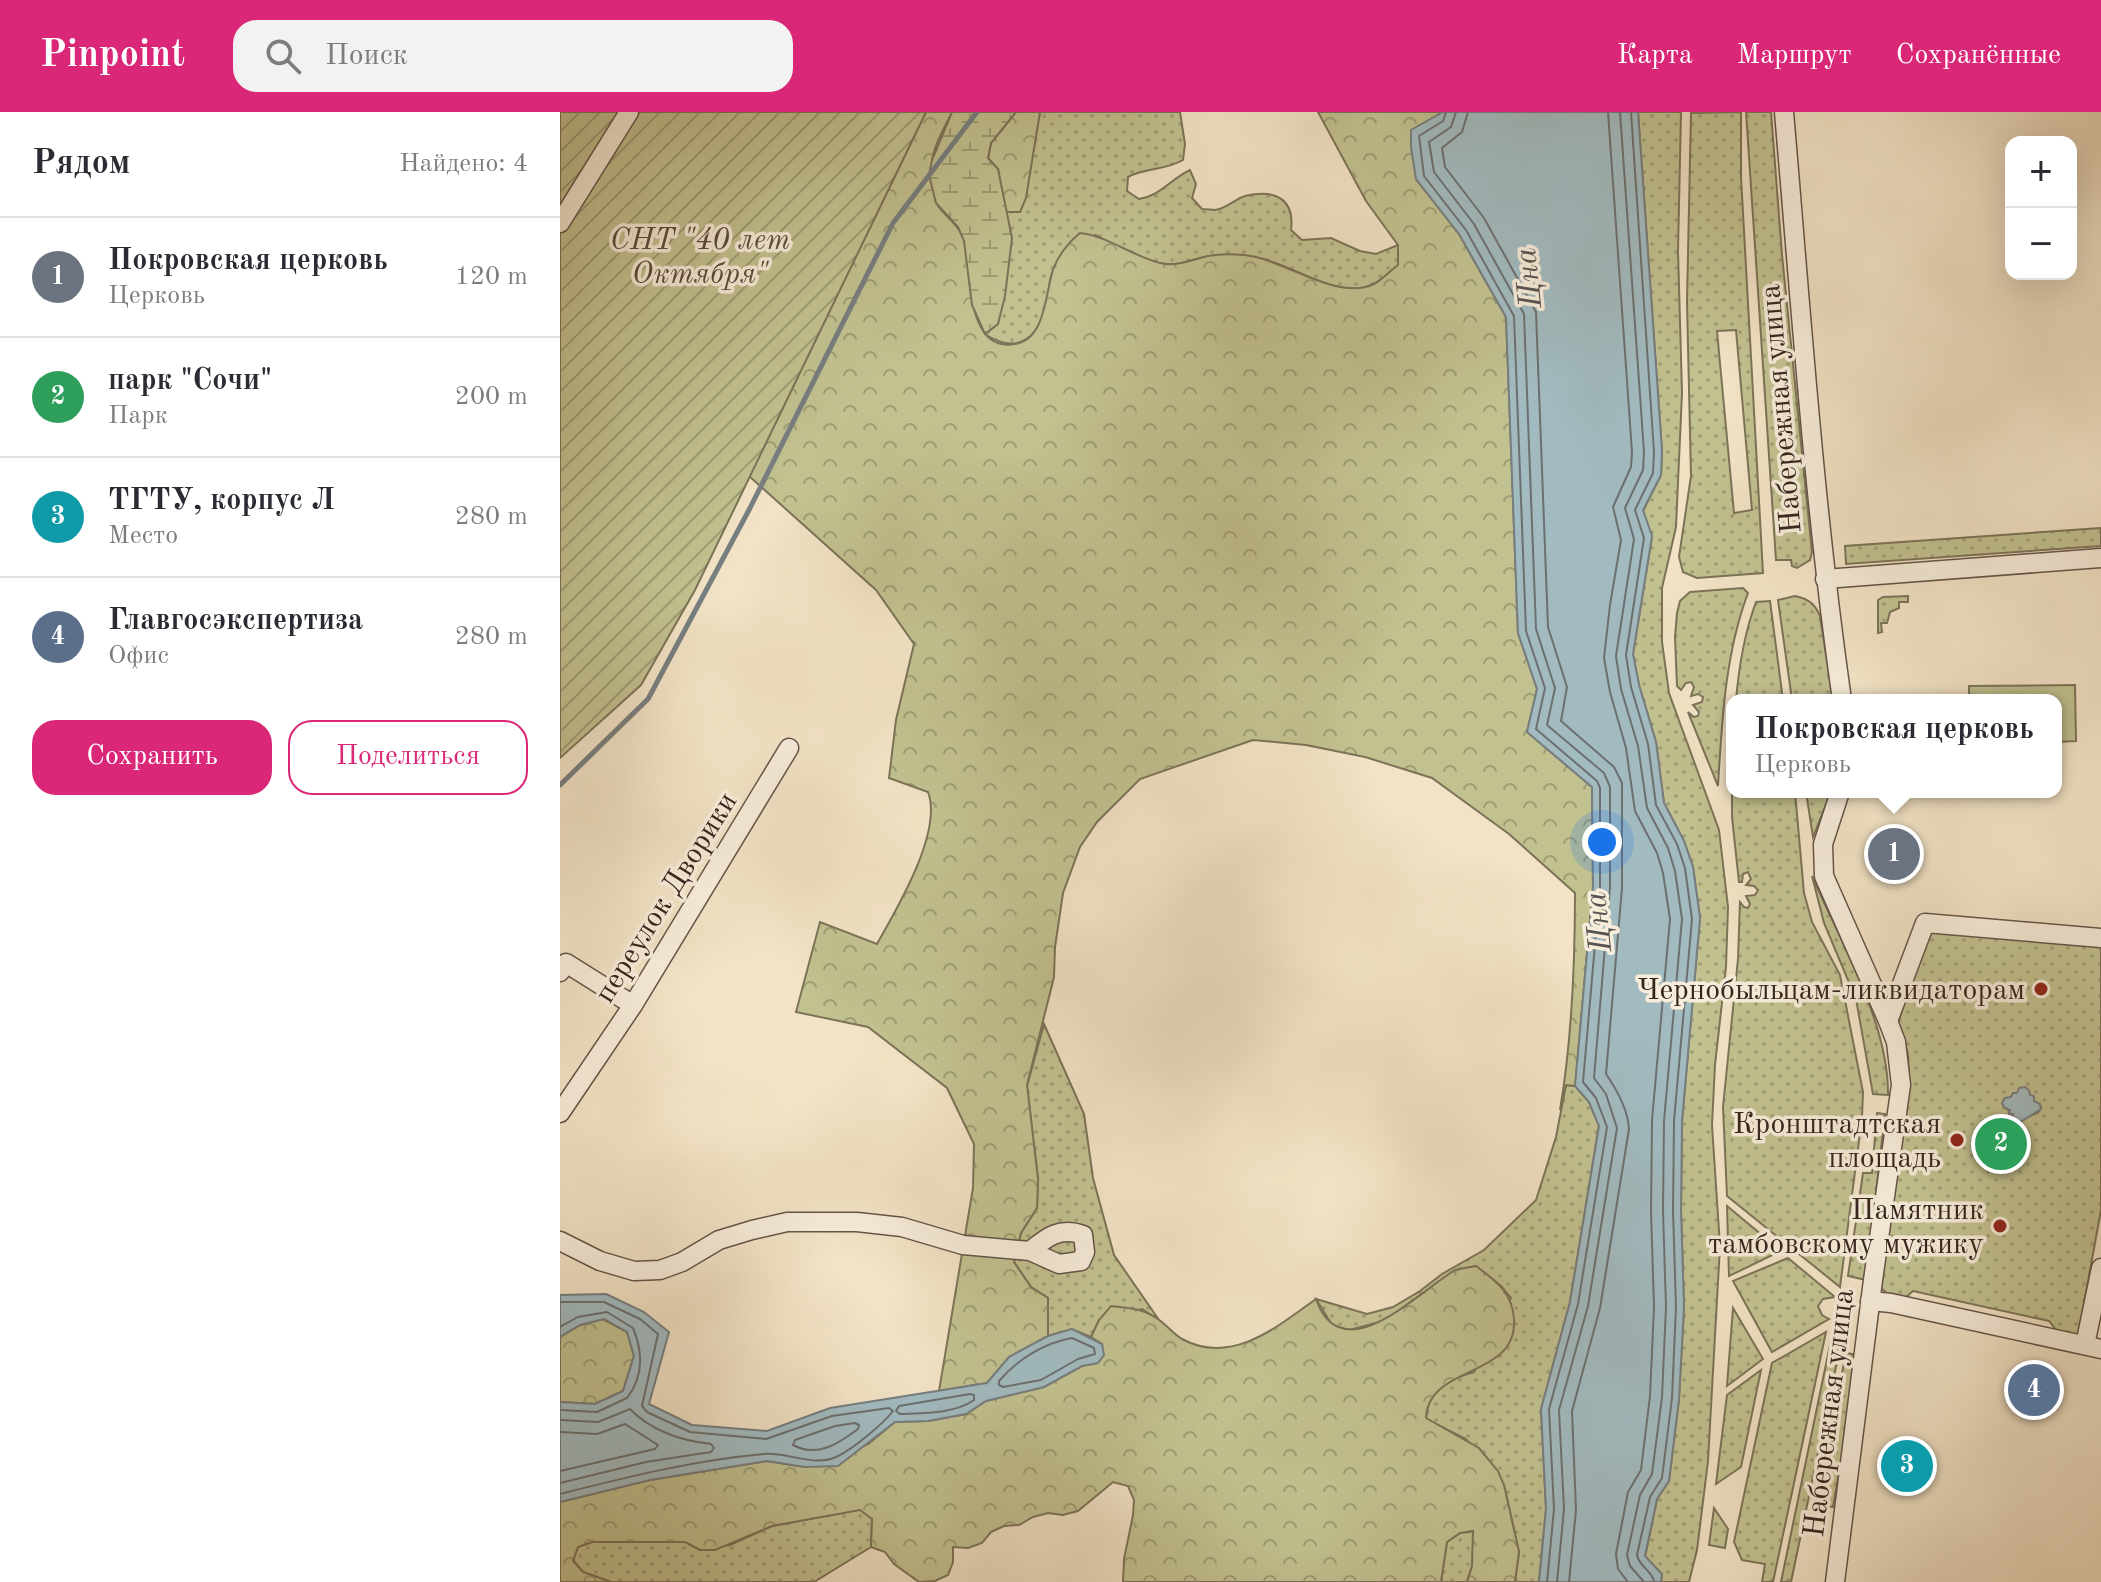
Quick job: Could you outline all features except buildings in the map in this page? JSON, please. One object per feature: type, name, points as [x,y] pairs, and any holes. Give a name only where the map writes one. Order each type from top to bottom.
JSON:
[{"type":"street","points":[[560,223],[629,112]]},
{"type":"street","name":"Набережная улица","points":[[1784,112],[1808,421],[1841,694]]},
{"type":"street","points":[[1825,579],[2101,558]]},
{"type":"street","name":"переулок Дворики","points":[[560,1113],[633,1005],[789,748]]},
{"type":"street","name":"Набережная улица","points":[[1835,1582],[1901,1085],[1896,1042],[1824,876],[1823,844],[1838,798]]},
{"type":"street","points":[[1888,1021],[1925,923],[2101,938]]},
{"type":"street","points":[[560,972],[566,963],[633,1005]]},
{"type":"street","points":[[560,1241],[600,1261],[634,1271],[660,1270],[682,1262],[719,1240],[787,1222],[857,1222],[902,1227],[963,1245],[1030,1251]]},
{"type":"street","points":[[1870,1301],[2093,1347],[2101,1268]]},
{"type":"green space","name":"СНТ \"40 лет Октября\"","points":[[560,112],[926,112],[695,590],[641,685],[560,758]]},
{"type":"green space","points":[[926,112],[952,112],[934,151],[933,192],[938,206],[964,240],[973,306],[979,322],[987,335],[998,343],[1015,344],[1025,340],[1039,324],[1054,267],[1065,248],[1080,233],[1160,263],[1178,264],[1208,256],[1244,255],[1275,263],[1326,284],[1359,288],[1374,284],[1398,265],[1398,245],[1366,201],[1318,112],[1443,112],[1412,130],[1416,179],[1459,234],[1506,317],[1518,633],[1537,689],[1527,732],[1592,787],[1593,887],[1575,1086],[1566,1085],[1560,1110],[1572,1002],[1575,893],[1509,834],[1432,778],[1365,757],[1306,745],[1253,740],[1140,779],[1097,822],[1080,847],[1063,893],[1054,977],[1027,1085],[1038,1179],[1037,1208],[1021,1233],[1014,1262],[1031,1287],[1048,1298],[1048,1336],[1009,1357],[987,1383],[939,1391],[973,1188],[974,1144],[947,1088],[868,1027],[796,1012],[820,922],[877,944],[906,891],[924,848],[931,809],[928,792],[889,778],[896,720],[914,644],[876,590],[749,476]]},
{"type":"green space","points":[[952,112],[1016,112],[991,143],[988,158],[998,169],[1012,238],[1005,296],[998,324],[985,334],[972,305],[964,241],[958,227],[936,203],[929,175]]},
{"type":"green space","points":[[1016,112],[1040,112],[1026,198],[1020,212],[1005,212],[998,169],[988,159],[991,143]]},
{"type":"green space","points":[[1040,112],[1180,112],[1185,144],[1183,160],[1128,177],[1127,191],[1139,199],[1146,197],[1190,170],[1196,184],[1192,198],[1202,209],[1219,209],[1255,194],[1273,195],[1286,203],[1290,210],[1291,230],[1302,240],[1331,238],[1360,251],[1376,254],[1398,245],[1398,265],[1372,285],[1349,288],[1321,282],[1250,256],[1217,255],[1163,264],[1137,256],[1095,235],[1053,270],[1046,308],[1037,329],[1023,341],[1006,343],[996,340],[985,334],[998,324],[1012,238],[1005,212],[1020,212],[1025,198]]},
{"type":"green space","points":[[1638,112],[1681,112],[1678,251],[1682,393],[1676,527],[1662,588],[1662,642],[1669,693],[1719,830],[1728,907],[1712,1125],[1720,1246],[1708,1461],[1697,1550],[1689,1582],[1661,1582],[1662,1574],[1645,1557],[1657,1499],[1669,1481],[1679,1399],[1684,1307],[1682,1121],[1700,918],[1693,867],[1684,841],[1664,803],[1656,742],[1633,654],[1652,537],[1643,511],[1661,475],[1662,451]]},
{"type":"green space","points":[[1741,112],[1741,177],[1763,573],[1697,578],[1683,572],[1679,557],[1691,476],[1687,302],[1691,113]],"holes":[[[1736,330],[1752,510],[1734,513],[1717,331]]]},
{"type":"green space","points":[[1746,112],[1771,112],[1812,552],[1810,560],[1797,568],[1792,566],[1791,560],[1776,560]]},
{"type":"green space","points":[[2101,528],[2101,546],[1846,564],[1845,546]]},
{"type":"green space","points":[[1743,588],[1748,593],[1729,664],[1718,786],[1688,712],[1694,717],[1698,716],[1699,712],[1693,705],[1702,702],[1703,697],[1698,694],[1691,696],[1694,687],[1691,682],[1681,690],[1677,686],[1677,613],[1680,601],[1690,592]]},
{"type":"green space","points":[[1795,596],[1816,608],[1820,616],[1832,694],[1791,694],[1778,600]]},
{"type":"green space","points":[[1908,596],[1908,602],[1899,602],[1899,608],[1890,612],[1887,623],[1881,623],[1882,632],[1878,633],[1878,600]]},
{"type":"green space","points":[[1770,601],[1782,694],[1737,694],[1743,650],[1756,602]]},
{"type":"green space","points":[[2075,685],[2076,741],[2062,742],[2062,694],[1969,694],[1969,686]]},
{"type":"green space","points":[[1732,798],[1796,798],[1804,893],[1812,922],[1840,975],[1863,1092],[1840,1287],[1727,1196],[1723,1107],[1738,959],[1740,902],[1748,908],[1750,904],[1746,896],[1755,895],[1758,890],[1746,885],[1751,879],[1748,872],[1739,882]]},
{"type":"green space","points":[[1807,798],[1829,798],[1813,837]]},
{"type":"green space","points":[[1812,876],[1872,1011],[1886,1068],[1888,1095],[1873,1094],[1856,999],[1824,923]]},
{"type":"green space","points":[[1929,930],[2101,945],[2101,1210],[2078,1336],[2057,1331],[2049,1321],[1913,1291],[1904,1299],[1890,1296],[1881,1288],[1909,1084],[1908,1054],[1898,1022]],"holes":[[[2017,1093],[2041,1107],[2038,1113],[2014,1121],[2014,1114],[2002,1103]]]},
{"type":"green space","points":[[1044,1024],[1084,1114],[1093,1178],[1114,1255],[1159,1320],[1142,1309],[1099,1320],[1091,1337],[1072,1329],[1048,1336],[1048,1298],[1031,1287],[1014,1262],[1021,1233],[1037,1208],[1038,1179],[1027,1086]]},
{"type":"green space","points":[[1566,1085],[1575,1086],[1589,1102],[1599,1125],[1570,1302],[1541,1409],[1546,1509],[1539,1582],[1515,1582],[1519,1552],[1504,1485],[1466,1439],[1426,1419],[1430,1400],[1441,1387],[1474,1372],[1511,1298],[1476,1266],[1455,1270],[1384,1321],[1349,1330],[1332,1325],[1316,1299],[1367,1314],[1393,1307],[1484,1250],[1536,1200],[1556,1137]]},
{"type":"green space","points":[[1877,1113],[1885,1114],[1866,1280],[1848,1276],[1863,1173],[1872,1173]]},
{"type":"green space","points":[[1727,1206],[1781,1251],[1729,1276]]},
{"type":"green space","points":[[1788,1258],[1835,1297],[1823,1299],[1818,1306],[1822,1315],[1829,1319],[1772,1352],[1733,1281]]},
{"type":"green space","points":[[1476,1266],[1507,1295],[1514,1320],[1511,1339],[1502,1353],[1488,1363],[1441,1388],[1430,1401],[1426,1418],[1479,1448],[1498,1471],[1519,1552],[1515,1582],[1467,1582],[1472,1566],[1473,1531],[1460,1533],[1447,1542],[1441,1582],[1123,1582],[1134,1500],[1128,1486],[1113,1482],[1078,1511],[1033,1517],[1019,1525],[1004,1526],[991,1532],[982,1543],[968,1548],[953,1547],[953,1562],[948,1575],[935,1581],[919,1582],[894,1564],[885,1552],[871,1547],[872,1519],[860,1510],[772,1526],[715,1550],[700,1550],[685,1542],[592,1542],[578,1547],[573,1561],[583,1572],[611,1582],[560,1582],[560,1502],[650,1480],[767,1461],[805,1467],[868,1444],[895,1422],[928,1421],[966,1414],[986,1401],[1044,1387],[1082,1366],[1098,1363],[1102,1344],[1091,1337],[1099,1320],[1111,1306],[1145,1312],[1182,1339],[1219,1348],[1254,1339],[1270,1331],[1316,1299],[1328,1320],[1343,1329],[1361,1328],[1400,1309],[1452,1272]]},
{"type":"green space","points":[[1733,1308],[1763,1359],[1727,1386]]},
{"type":"green space","points":[[603,1319],[627,1332],[634,1356],[623,1391],[595,1404],[560,1402],[560,1337],[580,1325]]},
{"type":"green space","points":[[1826,1332],[1773,1582],[1762,1582],[1765,1564],[1742,1560],[1734,1542],[1772,1363]]},
{"type":"green space","points":[[1831,1340],[1841,1343],[1791,1582],[1781,1582]]},
{"type":"green space","points":[[1846,1353],[1860,1355],[1833,1507],[1816,1504]]},
{"type":"green space","points":[[1761,1370],[1741,1467],[1716,1484],[1727,1395]]},
{"type":"green space","points":[[1714,1508],[1728,1529],[1725,1548],[1709,1545]]},
{"type":"green space","points":[[861,1509],[872,1519],[871,1547],[814,1582],[611,1582],[583,1572],[573,1560],[578,1547],[592,1542],[686,1542],[700,1550],[730,1545],[772,1526]]},
{"type":"green space","points":[[1474,1531],[1472,1566],[1467,1582],[1441,1582],[1447,1542],[1460,1533]]},
{"type":"water","name":"Цна","points":[[1443,112],[1638,112],[1662,451],[1661,475],[1643,510],[1652,536],[1633,654],[1656,742],[1664,803],[1684,841],[1693,867],[1700,918],[1682,1121],[1684,1307],[1679,1399],[1669,1481],[1657,1499],[1645,1556],[1662,1574],[1661,1582],[1539,1582],[1546,1509],[1541,1409],[1570,1302],[1599,1126],[1589,1102],[1575,1086],[1593,887],[1592,787],[1527,732],[1537,689],[1518,633],[1506,317],[1459,234],[1416,179],[1411,147],[1411,130]]},
{"type":"water","points":[[2025,1087],[2041,1109],[2019,1123],[2014,1121],[2013,1114],[2009,1114],[2010,1110],[2002,1103],[2005,1098],[2017,1093],[2019,1088]]},
{"type":"water","points":[[606,1294],[644,1312],[669,1332],[649,1404],[692,1425],[767,1431],[830,1408],[987,1383],[1009,1357],[1048,1336],[1072,1329],[1102,1344],[1104,1355],[1098,1363],[1082,1366],[1044,1387],[986,1401],[966,1414],[928,1421],[895,1422],[838,1466],[805,1467],[767,1461],[650,1480],[560,1502],[560,1402],[595,1404],[623,1391],[634,1356],[627,1332],[604,1319],[580,1325],[560,1337],[560,1295]]},
{"type":"waterway","points":[[560,785],[648,699],[750,508],[893,223],[977,112]]},
{"type":"place","name":"Покровская церковь","points":[[1894,854]]},
{"type":"place","name":"Чернобыльцам-ликвидаторам","points":[[2041,989]]},
{"type":"place","name":"Кронштадтская площадь","points":[[1957,1140]]},
{"type":"place","name":"парк \"Сочи\"","points":[[2001,1144]]},
{"type":"place","name":"Памятник тамбовскому мужику","points":[[2000,1226]]},
{"type":"place","name":"Главгосэкспертиза","points":[[2034,1390]]},
{"type":"place","name":"ТГТУ, корпус Л","points":[[1907,1466]]}]
